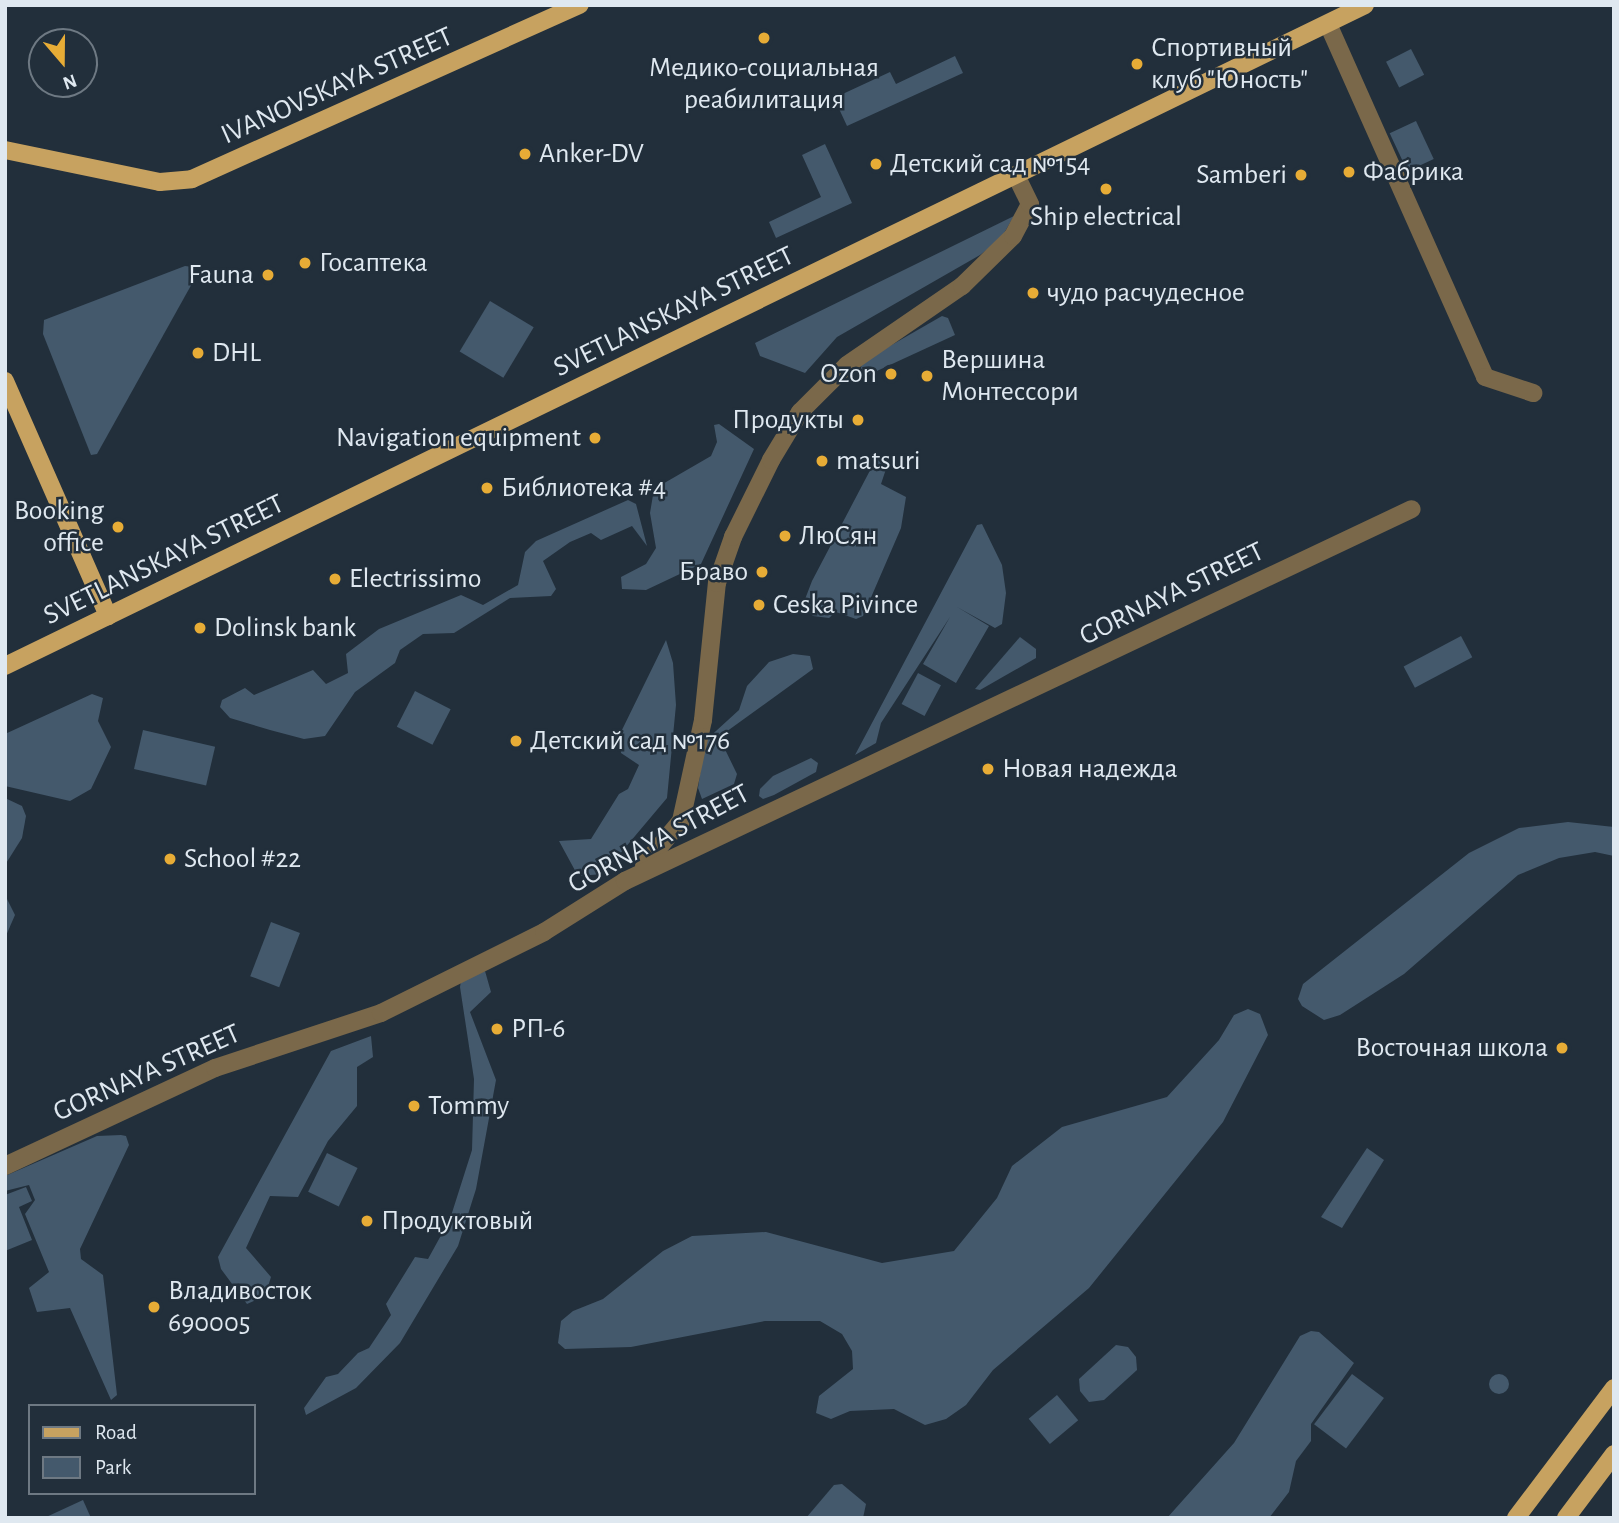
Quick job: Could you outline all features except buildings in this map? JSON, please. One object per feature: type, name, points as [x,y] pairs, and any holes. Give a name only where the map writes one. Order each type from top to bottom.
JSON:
[{"type":"main road","name":"IVANOVSKAYA STREET","points":[[5,150],[160,182],[192,179],[580,5]]},
{"type":"main road","name":"SVETLANSKAYA STREET","points":[[5,666],[1365,5]]},
{"type":"main road","points":[[5,381],[108,616]]},
{"type":"main road","points":[[1516,1518],[1614,1388]]},
{"type":"main road","points":[[1566,1518],[1614,1454]]},
{"type":"street","points":[[1328,24],[1485,377],[1533,393]]},
{"type":"street","points":[[625,881],[658,853],[681,821],[701,730],[717,583],[733,537],[771,460],[800,412],[847,365],[962,286],[1006,246],[1030,204],[1016,175]]},
{"type":"street","name":"GORNAYA STREET","points":[[5,1167],[215,1068],[381,1013],[544,932],[625,881],[1412,509]]},
{"type":"green space","points":[[1411,49],[1424,75],[1399,88],[1386,62]]},
{"type":"green space","points":[[955,56],[963,73],[847,126],[834,98],[890,72],[896,84]]},
{"type":"green space","points":[[1416,121],[1434,159],[1407,171],[1390,133]]},
{"type":"green space","points":[[825,144],[852,203],[776,238],[769,222],[821,197],[802,155]]},
{"type":"green space","points":[[1014,216],[1000,240],[980,255],[837,337],[805,373],[760,356],[755,343]]},
{"type":"green space","points":[[185,266],[193,267],[194,280],[97,454],[91,455],[43,334],[44,320]]},
{"type":"green space","points":[[490,301],[534,327],[503,378],[460,352]]},
{"type":"green space","points":[[942,316],[948,318],[955,335],[866,376],[860,374],[862,362]]},
{"type":"green space","points":[[719,424],[754,449],[701,564],[646,590],[622,589],[621,577],[646,564],[656,548],[650,513],[654,489],[711,456],[717,442],[714,425]]},
{"type":"green space","points":[[876,459],[887,466],[881,484],[906,497],[901,528],[863,616],[856,619],[836,612],[829,618],[813,616],[802,607],[812,581]]},
{"type":"green space","points":[[628,500],[636,504],[647,546],[632,526],[601,540],[591,533],[570,542],[543,561],[556,589],[551,596],[510,598],[454,633],[423,634],[400,650],[395,663],[355,692],[325,736],[304,739],[270,730],[230,718],[220,707],[222,700],[245,688],[254,695],[313,670],[326,684],[348,673],[346,654],[379,629],[461,595],[483,605],[518,585],[525,552],[536,541]]},
{"type":"green space","points":[[982,524],[1002,565],[1006,593],[1002,624],[995,628],[957,607],[989,626],[956,683],[923,664],[950,617],[881,723],[876,743],[855,755],[977,525]]},
{"type":"green space","points":[[1461,636],[1472,657],[1415,688],[1404,667]]},
{"type":"green space","points":[[1020,637],[1036,649],[1036,658],[980,690],[975,689]]},
{"type":"green space","points":[[666,640],[673,663],[676,705],[667,798],[603,874],[578,876],[559,841],[591,839],[619,794],[628,789],[639,765],[621,753],[619,736]]},
{"type":"green space","points":[[793,654],[810,656],[813,669],[719,737],[737,774],[734,784],[702,799],[698,788],[705,741],[739,710],[747,686],[769,662]]},
{"type":"green space","points":[[918,673],[941,685],[925,716],[902,704]]},
{"type":"green space","points":[[415,691],[451,709],[432,745],[397,727]]},
{"type":"green space","points":[[92,694],[103,698],[98,721],[111,747],[91,789],[70,801],[5,786],[5,734]]},
{"type":"green space","points":[[143,730],[215,747],[206,786],[134,769]]},
{"type":"green space","points":[[811,758],[818,763],[816,772],[774,795],[763,799],[759,796],[760,789],[773,776]]},
{"type":"green space","points":[[5,798],[22,806],[26,816],[22,838],[5,865]]},
{"type":"green space","points":[[1568,822],[1614,827],[1614,856],[1595,852],[1559,858],[1518,875],[1404,974],[1340,1015],[1324,1020],[1302,1006],[1298,999],[1303,984],[1469,853],[1519,828]]},
{"type":"green space","points":[[5,895],[15,915],[5,938]]},
{"type":"green space","points":[[271,922],[300,933],[279,987],[250,976]]},
{"type":"green space","points":[[485,971],[491,992],[470,1012],[496,1080],[476,1189],[458,1246],[400,1343],[356,1388],[306,1415],[304,1408],[326,1377],[338,1374],[358,1353],[369,1348],[391,1315],[386,1304],[415,1257],[428,1259],[450,1219],[472,1150],[474,1079],[460,987],[461,981]]},
{"type":"green space","points":[[1248,1009],[1260,1014],[1268,1035],[1223,1122],[1089,1288],[993,1370],[966,1405],[946,1419],[925,1425],[894,1409],[850,1411],[831,1419],[816,1413],[819,1396],[853,1369],[852,1351],[842,1334],[820,1321],[765,1321],[631,1347],[565,1349],[558,1343],[561,1321],[573,1311],[603,1299],[663,1251],[692,1236],[766,1232],[882,1263],[954,1251],[997,1198],[1012,1166],[1062,1127],[1167,1097],[1219,1040],[1234,1015]]},
{"type":"green space","points":[[371,1036],[373,1057],[357,1067],[357,1106],[328,1141],[298,1197],[270,1196],[246,1248],[271,1277],[265,1296],[247,1304],[221,1269],[218,1257],[331,1051]]},
{"type":"green space","points":[[97,1136],[126,1136],[129,1145],[80,1249],[81,1259],[103,1275],[117,1395],[111,1400],[70,1308],[37,1312],[29,1288],[49,1272],[25,1214],[35,1200],[29,1185],[5,1191],[5,1176]]},
{"type":"green space","points":[[1367,1148],[1384,1160],[1342,1228],[1321,1217]]},
{"type":"green space","points":[[327,1153],[358,1168],[339,1207],[308,1192]]},
{"type":"green space","points":[[26,1187],[32,1201],[19,1207],[32,1240],[5,1251],[5,1195]]},
{"type":"green space","points":[[1311,1331],[1319,1332],[1354,1363],[1311,1424],[1311,1441],[1296,1461],[1289,1492],[1269,1518],[1167,1518],[1234,1443],[1300,1336]]},
{"type":"green space","points":[[1116,1345],[1128,1347],[1136,1357],[1137,1370],[1104,1400],[1089,1402],[1080,1391],[1079,1379]]},
{"type":"green space","points":[[1352,1374],[1384,1398],[1346,1448],[1314,1424]]},
{"type":"green space","points":[[1499,1374],[1506,1377],[1509,1384],[1506,1391],[1499,1394],[1492,1391],[1489,1384],[1492,1377]]},
{"type":"green space","points":[[1057,1395],[1078,1420],[1050,1444],[1029,1419]]},
{"type":"green space","points":[[842,1484],[866,1504],[863,1518],[806,1518],[834,1485]]},
{"type":"green space","points":[[83,1500],[91,1518],[44,1518]]},
{"type":"place","name":"Медико-социальная реабилитация","points":[[764,38]]},
{"type":"place","name":"Спортивный клуб \"Юность\"","points":[[1137,64]]},
{"type":"place","name":"Anker-DV","points":[[525,154]]},
{"type":"place","name":"Детский сад №154","points":[[876,164]]},
{"type":"place","name":"Фабрика","points":[[1349,172]]},
{"type":"place","name":"Samberi","points":[[1301,175]]},
{"type":"place","name":"Ship electrical","points":[[1106,189]]},
{"type":"place","name":"Госаптека","points":[[305,263]]},
{"type":"place","name":"Fauna","points":[[268,275]]},
{"type":"place","name":"чудо расчудесное","points":[[1033,293]]},
{"type":"place","name":"DHL","points":[[198,353]]},
{"type":"place","name":"Ozon","points":[[891,374]]},
{"type":"place","name":"Вершина Монтессори","points":[[927,376]]},
{"type":"place","name":"Продукты","points":[[858,420]]},
{"type":"place","name":"Navigation equipment","points":[[595,438]]},
{"type":"place","name":"matsuri","points":[[822,461]]},
{"type":"place","name":"Библиотека #4","points":[[487,488]]},
{"type":"place","name":"Booking office","points":[[118,527]]},
{"type":"place","name":"ЛюСян","points":[[785,536]]},
{"type":"place","name":"Браво","points":[[762,572]]},
{"type":"place","name":"Electrissimo","points":[[335,579]]},
{"type":"place","name":"Ceska Pivince","points":[[759,605]]},
{"type":"place","name":"Dolinsk bank","points":[[200,628]]},
{"type":"place","name":"Детский сад №176","points":[[516,741]]},
{"type":"place","name":"Новая надежда","points":[[988,769]]},
{"type":"place","name":"School #22","points":[[170,859]]},
{"type":"place","name":"РП-6","points":[[497,1029]]},
{"type":"place","name":"Восточная школа","points":[[1562,1048]]},
{"type":"place","name":"Tommy","points":[[414,1106]]},
{"type":"place","name":"Продуктовый","points":[[367,1221]]},
{"type":"place","name":"Владивосток 690005","points":[[154,1307]]}]
